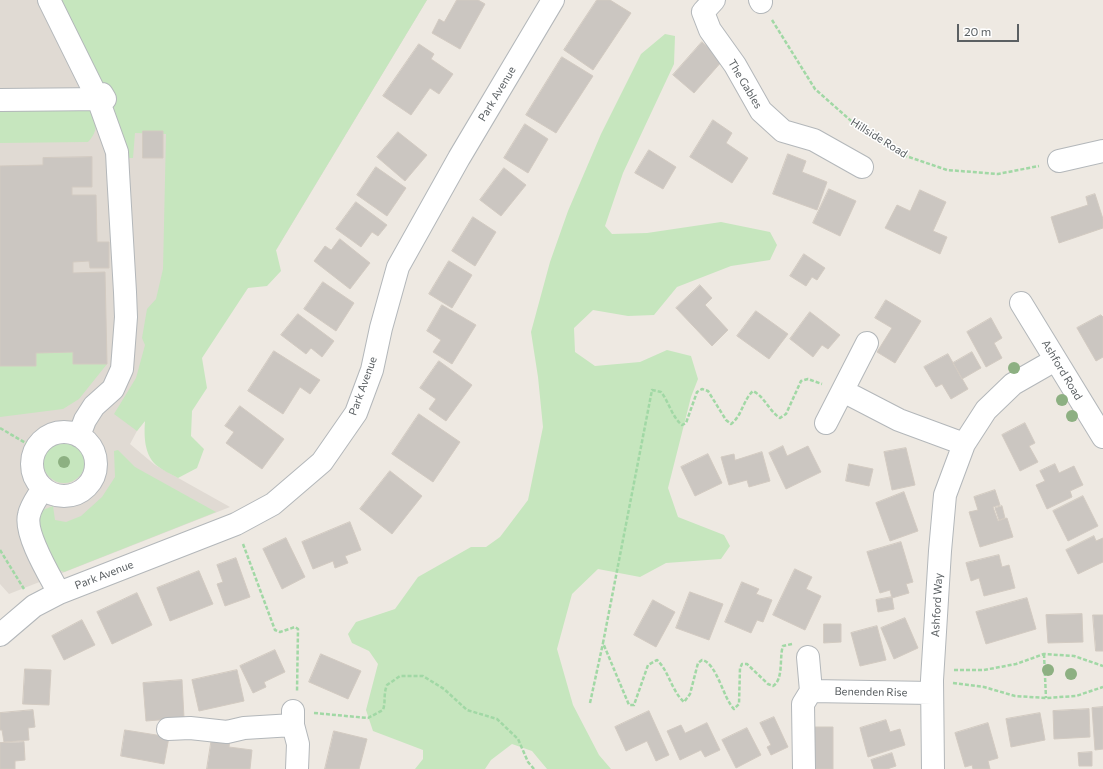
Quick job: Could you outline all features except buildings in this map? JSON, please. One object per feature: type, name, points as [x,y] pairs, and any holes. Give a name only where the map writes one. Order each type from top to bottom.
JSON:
[{"type":"street","points":[[49,0],[98,99],[117,152],[126,317],[122,369],[112,390],[94,406],[85,420],[79,436]]},
{"type":"street","points":[[0,100],[104,99],[60,0]]},
{"type":"street","name":"Park Avenue","points":[[0,635],[34,606],[59,593],[236,524],[273,504],[322,462],[356,413],[372,370],[381,328],[398,267],[459,158],[553,0]]},
{"type":"street","name":"The Gables","points":[[714,0],[703,12],[710,30],[735,65],[761,111],[783,131],[814,140],[862,166]]},
{"type":"street","points":[[1059,162],[1103,151]]},
{"type":"street","name":"Ashford Road","points":[[1022,303],[1055,360],[1103,437]]},
{"type":"street","points":[[826,423],[867,343]]},
{"type":"street","name":"Ashford Way","points":[[933,769],[933,681],[940,551],[945,495],[964,444],[986,410],[1012,384],[1055,360]]},
{"type":"street","points":[[843,391],[899,420],[964,444]]},
{"type":"street","points":[[64,432],[79,436],[91,446],[96,456],[96,467],[93,478],[86,487],[77,493],[67,496],[56,495],[43,488],[38,483],[34,474],[32,464],[36,449],[45,438],[54,433],[64,432]]},
{"type":"street","points":[[43,488],[34,502],[28,517],[31,537],[59,593]]},
{"type":"street","points":[[804,769],[803,704],[811,691],[808,657]]},
{"type":"street","name":"Benenden Rise","points":[[811,691],[933,681]]},
{"type":"street","points":[[192,718],[213,719],[234,723],[244,728]]},
{"type":"street","points":[[168,729],[190,728],[227,732],[293,718],[298,744],[297,769]]},
{"type":"path","name":"Hillside Road","points":[[760,1],[815,90],[858,127],[906,156],[947,170],[998,174],[1059,162]]},
{"type":"path","points":[[590,703],[604,642],[652,390],[661,392],[667,400],[678,422],[682,425],[686,423],[697,392],[702,389],[708,391],[726,420],[731,424],[736,421],[747,396],[753,391],[760,395],[774,414],[780,418],[786,414],[801,381],[808,379],[843,391]]},
{"type":"path","points":[[0,428],[36,449]]},
{"type":"path","points":[[236,524],[275,630],[280,632],[295,627],[298,629],[298,685],[293,718],[368,718],[384,710],[385,704],[383,697],[387,685],[400,676],[423,676],[444,689],[467,710],[497,719],[518,739],[528,762],[534,769]]},
{"type":"path","points":[[0,550],[34,606]]},
{"type":"path","points":[[604,642],[629,705],[634,705],[648,665],[657,660],[666,671],[677,693],[684,702],[690,694],[698,663],[702,660],[706,661],[712,668],[734,709],[739,704],[740,668],[742,664],[747,664],[768,684],[773,686],[777,683],[779,678],[781,652],[783,646],[796,644],[804,648],[808,657]]},
{"type":"path","points":[[933,681],[1016,664],[1044,654],[1074,656],[1103,666]]},
{"type":"path","points":[[1044,654],[1046,698]]},
{"type":"path","points":[[933,681],[984,687],[1015,696],[1046,698],[1076,696],[1103,687]]},
{"type":"shaded area","points":[[0,0],[427,0],[272,257],[137,431],[130,444],[155,465],[230,507],[9,594],[0,584]]},
{"type":"green space","points":[[59,0],[427,0],[276,250],[281,271],[267,286],[248,288],[202,358],[207,388],[192,411],[191,436],[204,449],[197,468],[178,478],[152,461],[147,450],[145,421],[137,431],[114,414],[136,378],[145,345],[142,338],[147,309],[156,299],[163,269],[166,134],[135,133],[133,158],[125,158]]},
{"type":"green space","points":[[665,34],[675,36],[674,64],[623,173],[605,226],[612,234],[647,233],[721,222],[770,232],[777,245],[770,260],[731,266],[677,287],[654,315],[628,316],[593,310],[574,328],[575,352],[595,366],[640,362],[667,350],[691,356],[698,379],[691,397],[668,488],[678,517],[724,535],[730,546],[721,559],[666,563],[640,577],[598,569],[572,594],[557,649],[573,705],[599,755],[611,769],[547,769],[532,751],[512,744],[491,760],[485,769],[415,769],[423,759],[423,750],[373,731],[366,710],[378,664],[369,651],[352,643],[348,634],[356,622],[395,609],[418,577],[471,547],[486,547],[500,537],[528,500],[543,427],[538,377],[531,332],[550,262],[568,211],[601,134],[641,54]]},
{"type":"green space","points":[[89,99],[95,116],[96,127],[95,132],[88,142],[0,143],[0,100]]},
{"type":"green space","points":[[73,352],[73,364],[107,364],[79,399],[63,409],[0,417],[0,366],[36,366],[36,353]]},
{"type":"green space","points":[[60,441],[68,441],[76,444],[82,450],[85,462],[82,474],[76,480],[68,483],[60,483],[52,480],[46,474],[43,466],[43,458],[46,450],[52,444]]},
{"type":"green space","points":[[118,450],[135,467],[216,512],[64,572],[53,568],[33,525],[40,511],[53,506],[55,520],[66,522],[81,516],[102,497],[115,477],[114,451]]}]
